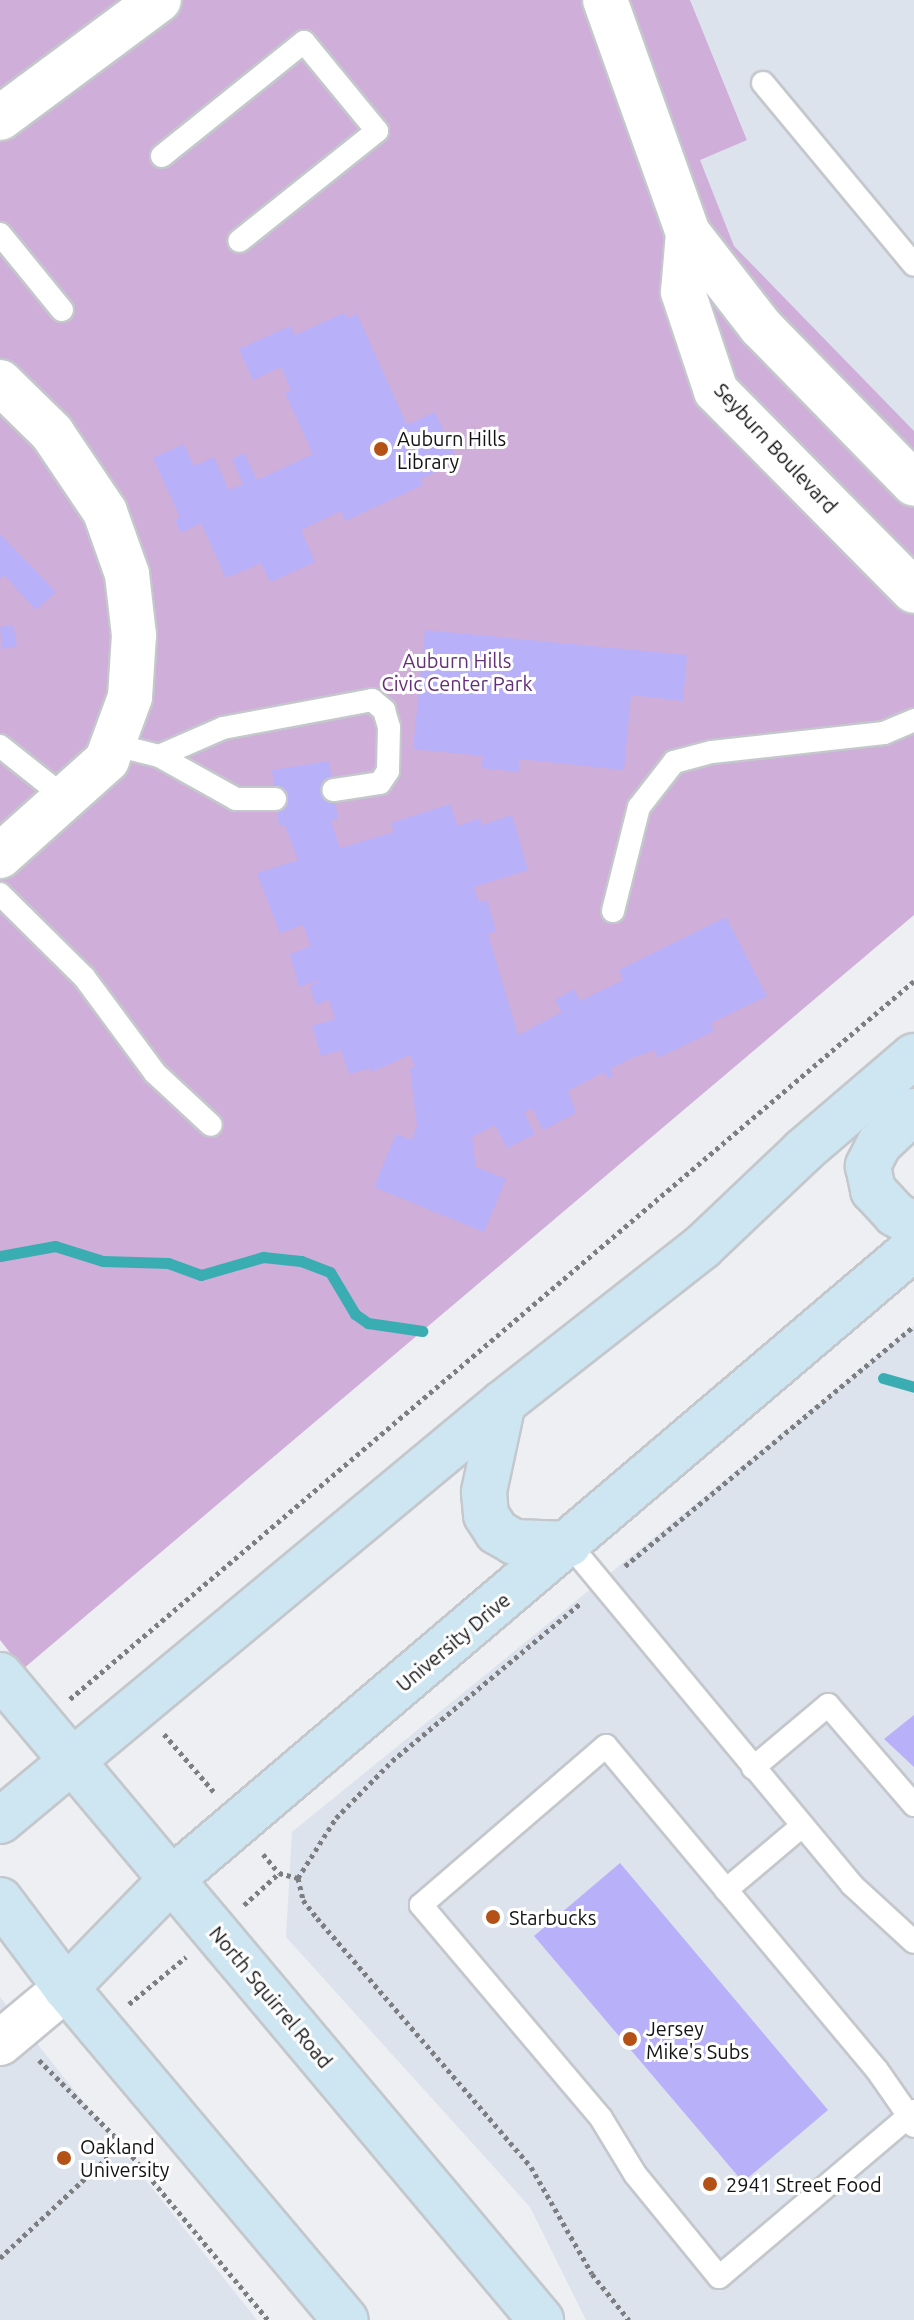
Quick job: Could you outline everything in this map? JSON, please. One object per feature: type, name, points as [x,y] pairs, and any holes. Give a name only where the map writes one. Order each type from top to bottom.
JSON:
[{"type":"main road","points":[[0,1821],[74,1764],[503,1403],[702,1247],[803,1151],[914,1056]]},
{"type":"main road","points":[[914,1111],[879,1144],[868,1166],[873,1190],[895,1214],[914,1225]]},
{"type":"main road","name":"University Drive","points":[[66,1988],[172,1879],[914,1248]]},
{"type":"main road","points":[[503,1403],[484,1492],[486,1515],[497,1532],[514,1542],[569,1544]]},
{"type":"main road","name":"North Squirrel Road","points":[[0,1675],[541,2320]]},
{"type":"main road","points":[[0,1900],[66,1988],[346,2320]]},
{"type":"street","points":[[0,118],[159,0]]},
{"type":"street","name":"Seyburn Boulevard","points":[[605,0],[688,233],[761,327],[914,484]]},
{"type":"street","name":"Seyburn Boulevard","points":[[688,233],[683,292],[716,391],[914,591]]},
{"type":"street","points":[[0,382],[71,458],[119,546],[134,635],[130,697],[115,745],[68,800],[0,856]]},
{"type":"street","name":"University Drive","points":[[17,2048],[66,1988]]},
{"type":"lane","points":[[162,156],[304,42],[377,131],[239,241]]},
{"type":"lane","points":[[763,83],[914,265]]},
{"type":"lane","points":[[0,234],[62,310]]},
{"type":"lane","points":[[159,756],[223,728],[372,700],[384,710],[389,727],[388,771],[380,783],[334,790]]},
{"type":"lane","points":[[613,911],[639,807],[674,762],[712,752],[884,733],[914,720]]},
{"type":"lane","points":[[115,745],[159,756],[236,799],[275,799]]},
{"type":"lane","points":[[0,746],[68,800]]},
{"type":"lane","points":[[0,894],[84,977],[155,1073],[211,1125]]},
{"type":"lane","points":[[569,1544],[852,1885],[914,1942]]},
{"type":"lane","points":[[753,1768],[828,1705],[914,1805]]},
{"type":"lane","points":[[606,1746],[877,2070],[912,2118],[719,2277],[635,2174],[601,2118],[421,1905],[606,1746]]},
{"type":"lane","points":[[726,1890],[802,1826]]},
{"type":"path","points":[[84,1685],[914,981]]},
{"type":"path","points":[[179,1752],[217,1796]]},
{"type":"path","points":[[298,1878],[303,1900],[317,1918],[531,2167],[592,2274],[629,2320]]},
{"type":"path","points":[[128,2005],[190,1954]]},
{"type":"path","points":[[17,2048],[122,2144],[268,2320]]},
{"type":"path","points":[[0,2258],[122,2144]]},
{"type":"shaded area","points":[[690,0],[914,0],[914,431],[734,246],[699,159],[747,139]]},
{"type":"shaded area","points":[[914,1326],[914,2320],[586,2320],[530,2207],[286,1937],[292,1832]]},
{"type":"shaded area","name":"Oakland University","points":[[0,1997],[257,2320],[0,2320]]},
{"type":"green space","name":"Auburn Hills Civic Center Park","points":[[0,0],[690,0],[747,140],[700,160],[734,246],[914,431],[914,915],[23,1669],[0,1640]]},
{"type":"building","name":"Auburn Hills Library","points":[[344,313],[347,318],[357,314],[407,425],[435,412],[458,462],[420,479],[423,485],[345,521],[341,511],[301,530],[315,562],[270,582],[261,563],[226,578],[201,523],[181,533],[175,520],[180,517],[153,458],[184,444],[194,466],[214,457],[229,490],[243,484],[232,459],[244,453],[257,480],[313,454],[285,393],[291,390],[281,367],[253,380],[239,349],[290,326],[295,335]]},
{"type":"building","points":[[0,534],[56,592],[36,610],[4,575],[0,579]]},
{"type":"building","points":[[13,625],[17,646],[2,649],[0,627]]},
{"type":"building","points":[[425,630],[687,655],[683,701],[631,695],[624,770],[519,759],[519,772],[481,768],[483,756],[413,749]]},
{"type":"building","points":[[329,761],[338,819],[331,821],[340,848],[394,832],[391,823],[450,804],[458,826],[480,818],[482,825],[512,815],[528,870],[474,887],[479,902],[487,900],[496,931],[488,934],[518,1035],[562,1012],[555,1000],[574,989],[580,1001],[623,980],[619,970],[726,917],[767,996],[711,1023],[714,1031],[658,1058],[655,1050],[632,1058],[610,1069],[613,1075],[608,1079],[604,1072],[568,1091],[576,1113],[543,1130],[532,1108],[524,1112],[535,1134],[507,1148],[495,1125],[472,1137],[476,1167],[506,1179],[484,1232],[374,1187],[396,1134],[412,1140],[417,1126],[410,1069],[415,1067],[410,1055],[371,1072],[370,1068],[349,1074],[341,1050],[321,1056],[312,1026],[335,1019],[329,1000],[316,1005],[310,987],[321,979],[299,987],[290,954],[311,946],[303,925],[280,933],[257,873],[298,860],[285,826],[279,826],[272,770]]},
{"type":"building","points":[[914,1715],[914,1767],[884,1739]]},
{"type":"building","points":[[620,1863],[828,2110],[743,2182],[534,1936]]},
{"type":"waterway","points":[[0,1256],[55,1246],[103,1261],[168,1263],[201,1275],[263,1257],[301,1261],[330,1272],[355,1314],[368,1323],[422,1331]]},
{"type":"waterway","points":[[883,1378],[914,1387]]},
{"type":"place","name":"Auburn Hills Library","points":[[381,449]]},
{"type":"place","name":"Starbucks","points":[[493,1917]]},
{"type":"place","name":"Jersey Mike's Subs","points":[[630,2039]]},
{"type":"place","name":"Oakland University","points":[[64,2158]]},
{"type":"place","name":"2941 Street Food","points":[[710,2184]]}]
